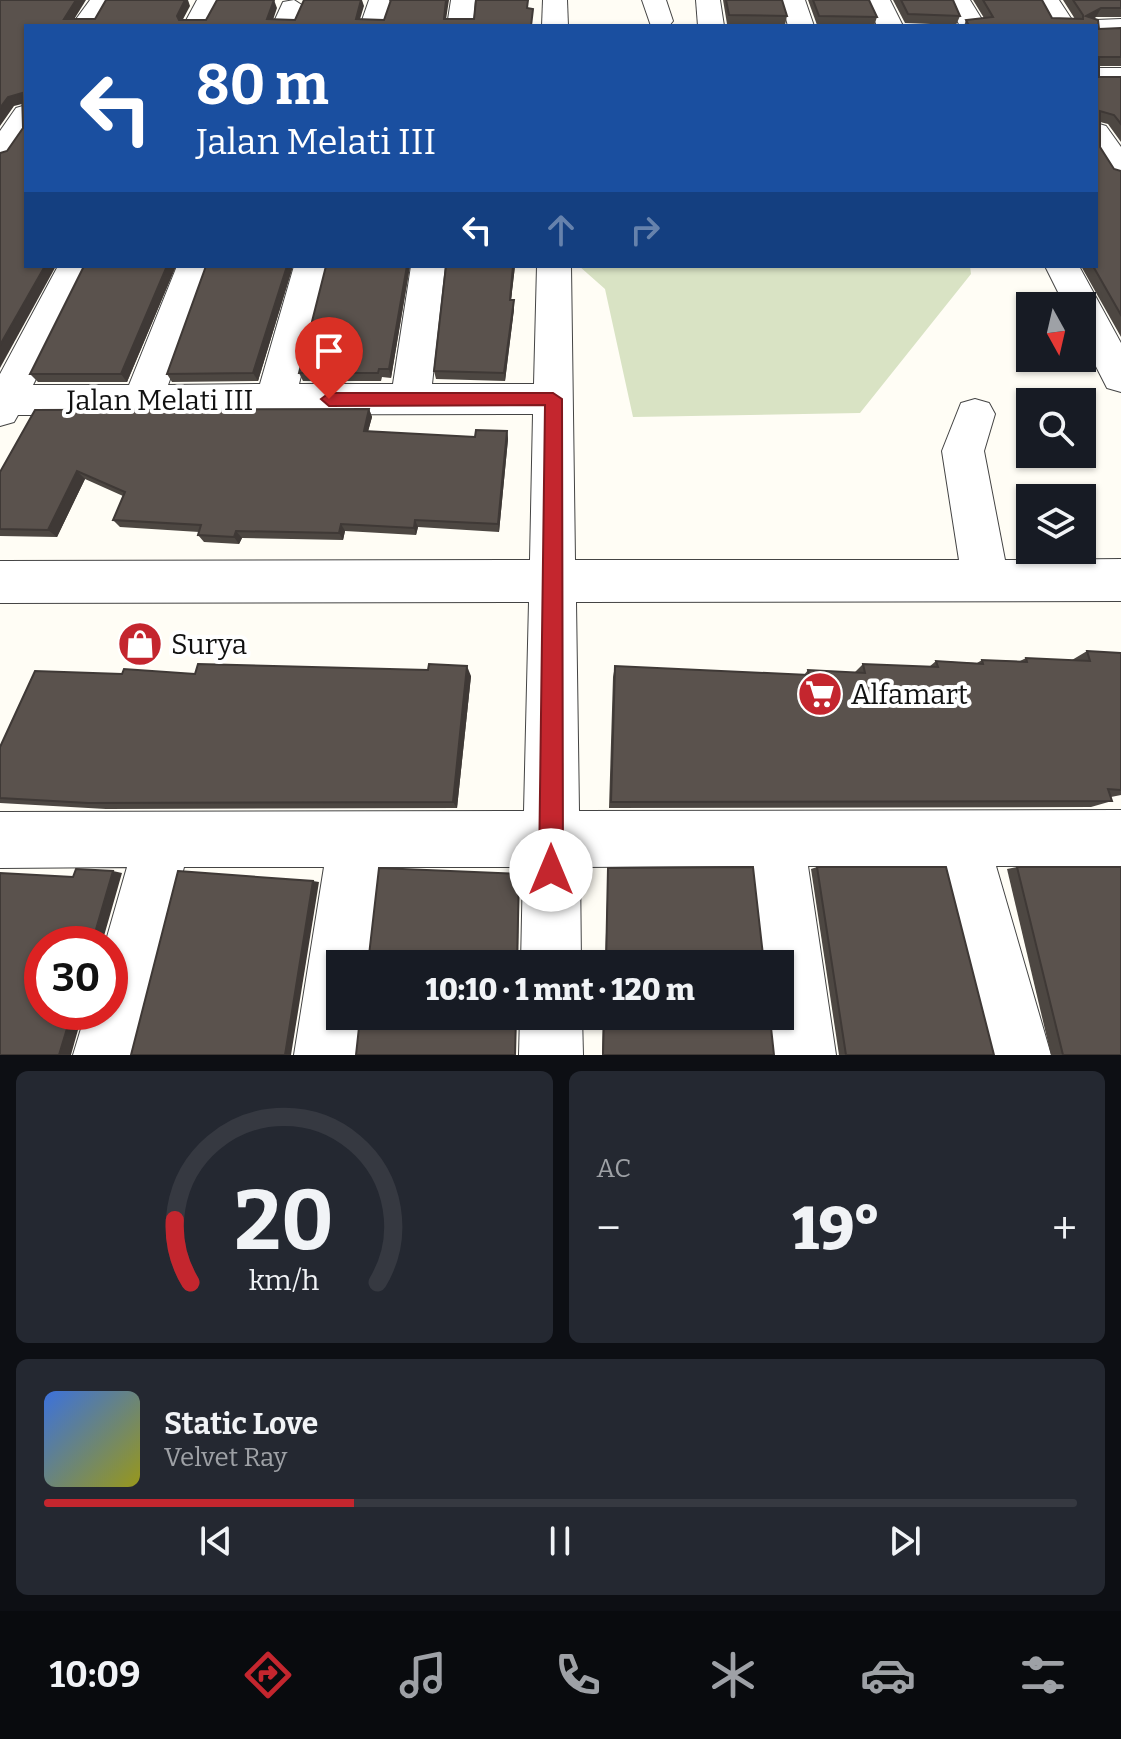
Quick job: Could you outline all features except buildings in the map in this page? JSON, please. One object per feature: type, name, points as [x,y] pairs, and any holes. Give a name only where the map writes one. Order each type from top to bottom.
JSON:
[{"type":"street","points":[[85,24],[102,0]]},
{"type":"street","points":[[197,24],[209,0]]},
{"type":"street","points":[[460,24],[463,0]]},
{"type":"street","points":[[555,0],[555,24]]},
{"type":"street","points":[[708,0],[711,24]]},
{"type":"street","points":[[793,0],[800,24]]},
{"type":"street","points":[[878,0],[889,24]]},
{"type":"street","points":[[958,0],[972,24]]},
{"type":"street","points":[[1047,0],[1062,24]]},
{"type":"street","points":[[1098,28],[1121,27]]},
{"type":"street","points":[[1098,76],[1121,76]]},
{"type":"street","points":[[0,153],[24,117]]},
{"type":"street","points":[[1098,135],[1121,170]]},
{"type":"street","points":[[3,406],[74,268]]},
{"type":"street","points":[[143,399],[193,268]]},
{"type":"street","points":[[276,399],[310,268]]},
{"type":"street","points":[[410,400],[428,268]]},
{"type":"street","points":[[551,950],[554,268]]},
{"type":"street","points":[[1063,268],[1121,378]]},
{"type":"street","name":"Jalan Melati III","points":[[3,406],[143,399],[553,399]]},
{"type":"street","points":[[975,414],[963,451],[976,536],[987,580]]},
{"type":"street","points":[[0,582],[1121,580]]},
{"type":"street","points":[[0,840],[1121,838]]},
{"type":"street","points":[[105,1055],[163,839]]},
{"type":"street","points":[[326,1055],[356,839]]},
{"type":"street","points":[[776,839],[804,1055]]},
{"type":"street","points":[[961,839],[1019,1055]]},
{"type":"street","points":[[551,1030],[551,1055]]},
{"type":"green space","points":[[581,268],[970,268],[971,274],[860,413],[633,417],[605,289]]},
{"type":"place","name":"Surya","points":[[140,644]]},
{"type":"place","name":"Alfamart","points":[[820,694]]},
{"type":"route","points":[[329,399],[553,399],[551,870]]}]
